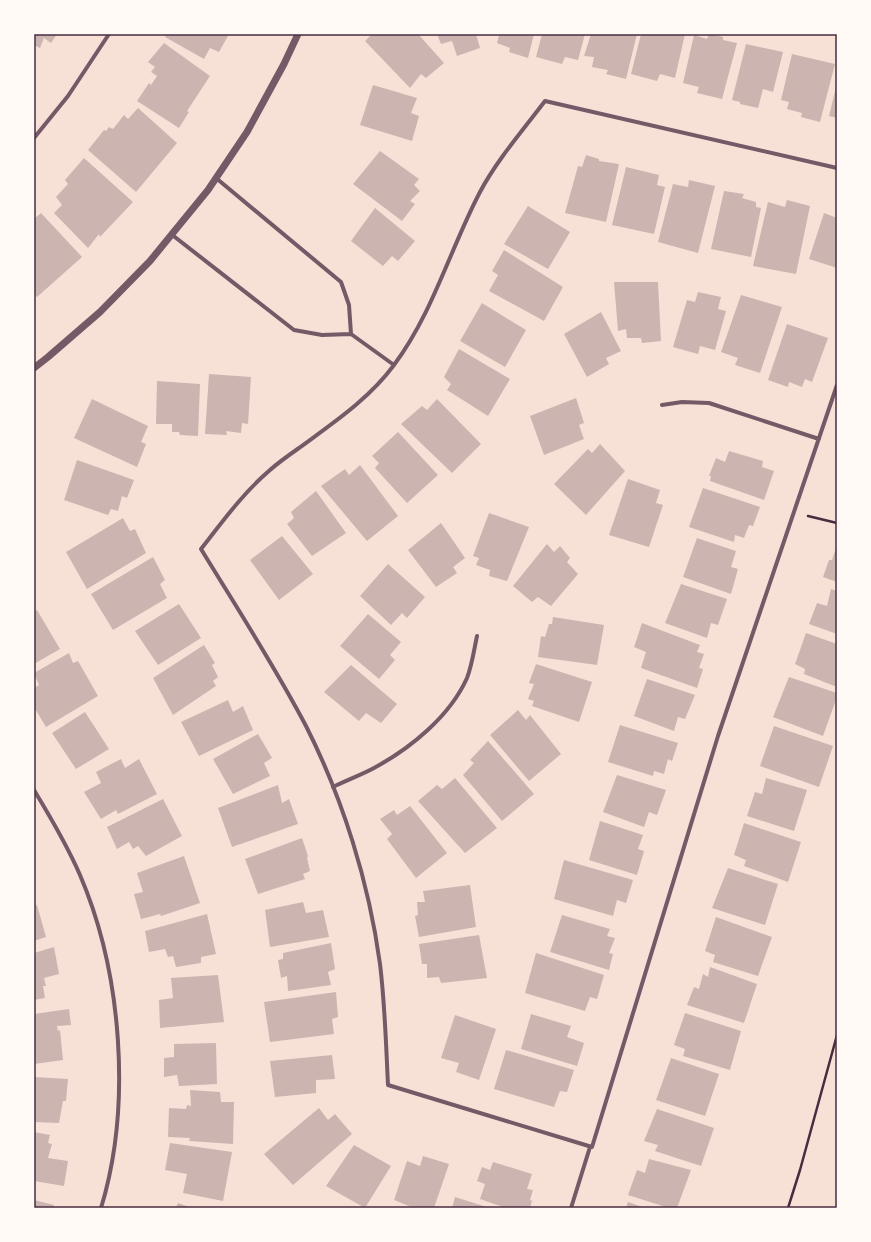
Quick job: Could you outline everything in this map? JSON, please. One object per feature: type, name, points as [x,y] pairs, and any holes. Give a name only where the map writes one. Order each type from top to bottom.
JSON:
[{"type":"street","points":[[34,138],[68,96],[109,34]]},
{"type":"street","points":[[34,368],[100,312],[150,261],[208,190],[247,132],[284,64],[298,34]]},
{"type":"street","points":[[590,1147],[388,1085],[386,1024],[377,950],[368,900],[351,838],[333,787],[306,727],[276,672],[201,549],[243,495],[265,474],[355,406],[394,365],[415,334],[428,308],[480,192],[504,156],[545,101],[837,168]]},
{"type":"street","points":[[216,178],[341,282],[349,305],[351,334]]},
{"type":"street","points":[[171,234],[294,330],[322,335],[351,334],[394,365]]},
{"type":"street","points":[[571,1208],[590,1147],[592,1148],[718,736],[837,385]]},
{"type":"street","points":[[662,405],[682,402],[709,403],[819,439]]},
{"type":"street","points":[[333,787],[374,768],[406,748],[439,719],[455,700],[467,677],[477,636]]},
{"type":"street","points":[[34,790],[59,832],[80,876],[100,932],[112,984],[118,1036],[119,1086],[115,1142],[101,1208]]},
{"type":"path","points":[[793,512],[837,523]]},
{"type":"path","points":[[788,1208],[837,1035]]},
{"type":"building","points":[[34,34],[57,34],[51,43],[44,38],[40,48],[34,45]]},
{"type":"building","points":[[167,34],[229,34],[219,52],[210,48],[204,59],[165,37]]},
{"type":"building","points":[[372,34],[418,34],[444,63],[426,78],[421,74],[410,88],[365,41]]},
{"type":"building","points":[[437,34],[476,34],[480,48],[457,56],[452,41],[441,44]]},
{"type":"building","points":[[497,34],[534,34],[528,58],[509,52],[510,48],[497,43],[499,35]]},
{"type":"building","points":[[542,34],[585,34],[578,60],[565,57],[562,64],[536,57]]},
{"type":"building","points":[[591,34],[637,34],[626,79],[606,74],[608,70],[592,67],[594,57],[584,56]]},
{"type":"building","points":[[641,34],[685,34],[675,78],[660,74],[657,81],[631,74]]},
{"type":"building","points":[[709,34],[723,37],[723,40],[737,43],[722,99],[697,93],[699,87],[683,83],[694,35],[707,39]]},
{"type":"building","points":[[164,43],[210,76],[187,111],[189,112],[179,128],[137,101],[149,83],[151,85],[157,76],[151,72],[155,67],[148,62]]},
{"type":"building","points":[[746,44],[783,52],[773,92],[763,89],[758,108],[740,104],[740,102],[732,100]]},
{"type":"building","points":[[792,54],[835,64],[820,122],[801,117],[802,113],[787,109],[789,102],[781,100]]},
{"type":"building","points":[[373,85],[417,98],[411,113],[419,116],[412,141],[360,125]]},
{"type":"building","points":[[837,87],[837,118],[829,116]]},
{"type":"building","points":[[138,108],[177,143],[136,192],[88,150],[104,130],[106,131],[109,127],[113,129],[124,115],[128,119]]},
{"type":"building","points":[[380,151],[419,179],[414,185],[420,191],[410,201],[415,204],[402,221],[353,184]]},
{"type":"building","points":[[586,155],[599,159],[599,161],[619,164],[606,222],[565,213],[578,166],[582,167]]},
{"type":"building","points":[[84,158],[133,202],[100,237],[99,234],[88,248],[54,213],[62,205],[56,197],[68,184],[65,180]]},
{"type":"building","points":[[626,167],[659,175],[657,185],[665,187],[654,234],[612,225]]},
{"type":"building","points":[[689,180],[715,186],[698,253],[658,242],[673,184],[688,187]]},
{"type":"building","points":[[724,191],[744,194],[742,198],[756,202],[756,207],[761,208],[751,257],[711,249]]},
{"type":"building","points":[[787,200],[810,206],[796,274],[753,266],[768,202],[785,207]]},
{"type":"building","points":[[528,206],[570,232],[548,269],[504,244]]},
{"type":"building","points":[[375,208],[415,241],[398,261],[392,256],[383,266],[351,241]]},
{"type":"building","points":[[41,213],[82,257],[37,297],[34,294],[34,219]]},
{"type":"building","points":[[824,213],[837,218],[837,268],[809,259]]},
{"type":"building","points":[[504,250],[563,287],[544,321],[489,291],[498,275],[492,271]]},
{"type":"building","points":[[614,282],[658,282],[661,341],[642,343],[641,338],[627,338],[626,329],[618,331]]},
{"type":"building","points":[[698,292],[721,297],[718,309],[726,311],[715,350],[700,346],[698,354],[673,347],[687,300],[695,302]]},
{"type":"building","points":[[741,295],[782,307],[760,373],[735,365],[738,358],[721,352]]},
{"type":"building","points":[[482,303],[526,330],[505,367],[460,341]]},
{"type":"building","points":[[601,312],[621,351],[606,358],[609,364],[587,377],[564,334]]},
{"type":"building","points":[[787,324],[828,338],[812,382],[805,379],[802,387],[789,382],[788,387],[768,380]]},
{"type":"building","points":[[459,349],[510,379],[488,416],[447,390],[451,384],[444,377]]},
{"type":"building","points":[[209,374],[251,377],[248,424],[242,423],[241,433],[226,431],[227,435],[205,434]]},
{"type":"building","points":[[157,381],[200,384],[198,436],[180,435],[179,432],[172,432],[172,424],[156,424]]},
{"type":"building","points":[[576,398],[584,423],[579,425],[584,439],[544,455],[530,416]]},
{"type":"building","points":[[92,399],[148,426],[141,442],[146,444],[137,467],[74,438]]},
{"type":"building","points":[[437,399],[481,444],[452,473],[401,424],[422,406],[427,410]]},
{"type":"building","points":[[398,432],[438,475],[407,503],[375,468],[379,463],[372,456]]},
{"type":"building","points":[[600,444],[625,471],[586,515],[554,484],[588,449],[592,453]]},
{"type":"building","points":[[729,451],[763,461],[762,467],[774,471],[764,500],[710,481],[711,476],[709,476],[716,458],[725,462]]},
{"type":"building","points":[[77,460],[134,480],[127,498],[122,496],[118,511],[111,509],[108,515],[64,500]]},
{"type":"building","points":[[360,465],[398,516],[367,541],[321,486],[345,469],[349,475]]},
{"type":"building","points":[[628,479],[660,490],[656,503],[663,505],[649,547],[609,535]]},
{"type":"building","points":[[703,488],[760,507],[753,526],[749,525],[744,538],[735,535],[734,542],[689,527]]},
{"type":"building","points":[[316,491],[346,533],[312,556],[287,524],[294,518],[291,512]]},
{"type":"building","points":[[489,513],[529,527],[507,581],[489,576],[490,570],[476,565],[479,558],[473,556]]},
{"type":"building","points":[[123,518],[130,531],[135,529],[146,553],[87,589],[66,552]]},
{"type":"building","points":[[441,523],[465,558],[453,567],[457,573],[436,587],[408,550]]},
{"type":"building","points":[[282,536],[313,574],[279,600],[250,560]]},
{"type":"building","points":[[697,538],[736,551],[731,567],[738,569],[731,594],[683,577]]},
{"type":"building","points":[[547,544],[554,552],[560,546],[570,558],[567,562],[578,574],[551,606],[538,597],[532,602],[513,586]]},
{"type":"building","points":[[837,545],[837,582],[823,577],[829,560],[832,560]]},
{"type":"building","points":[[153,557],[165,580],[160,584],[167,598],[113,630],[91,594]]},
{"type":"building","points":[[388,564],[425,597],[407,618],[402,613],[391,625],[360,596]]},
{"type":"building","points":[[681,584],[727,599],[718,625],[711,623],[707,638],[665,623]]},
{"type":"building","points":[[831,589],[837,591],[837,634],[809,624],[817,603],[827,606]]},
{"type":"building","points":[[179,604],[201,638],[158,665],[135,631]]},
{"type":"building","points":[[37,610],[60,649],[34,664],[34,612]]},
{"type":"building","points":[[368,614],[401,642],[390,655],[395,660],[379,679],[340,646]]},
{"type":"building","points":[[553,617],[604,625],[597,665],[538,657],[541,636],[545,637],[549,624],[552,624]]},
{"type":"building","points":[[642,623],[700,645],[697,652],[704,654],[699,668],[703,669],[697,688],[641,668],[646,652],[634,647]]},
{"type":"building","points":[[806,633],[837,644],[837,687],[804,674],[805,669],[795,664]]},
{"type":"building","points":[[204,645],[215,663],[212,665],[218,677],[213,681],[216,686],[173,715],[153,678]]},
{"type":"building","points":[[69,653],[73,663],[78,661],[98,696],[46,727],[34,707],[34,688],[39,685],[34,673]]},
{"type":"building","points":[[536,664],[592,682],[579,722],[532,706],[534,701],[528,699],[534,684],[529,683]]},
{"type":"building","points":[[351,665],[397,704],[381,723],[366,713],[359,721],[324,692]]},
{"type":"building","points":[[789,677],[837,693],[837,697],[823,736],[773,717]]},
{"type":"building","points":[[647,679],[695,695],[685,719],[678,717],[674,731],[634,716]]},
{"type":"building","points":[[228,700],[233,712],[243,706],[253,730],[199,756],[181,722]]},
{"type":"building","points":[[518,710],[526,720],[530,715],[561,754],[529,781],[490,735]]},
{"type":"building","points":[[85,712],[109,749],[76,769],[52,733]]},
{"type":"building","points":[[620,725],[678,743],[672,761],[668,759],[664,774],[654,771],[653,776],[608,762]]},
{"type":"building","points":[[774,726],[833,746],[819,787],[760,766]]},
{"type":"building","points":[[258,734],[272,758],[264,763],[270,776],[233,794],[213,759]]},
{"type":"building","points":[[488,741],[534,794],[502,821],[463,775],[474,763],[470,760]]},
{"type":"building","points":[[121,759],[125,768],[139,759],[157,794],[118,814],[116,810],[101,819],[84,792],[101,783],[96,772]]},
{"type":"building","points":[[617,775],[666,790],[657,815],[649,812],[644,827],[603,812]]},
{"type":"building","points":[[455,778],[497,828],[465,853],[418,801],[437,785],[442,789]]},
{"type":"building","points":[[766,778],[807,790],[794,831],[747,816],[755,792],[762,794]]},
{"type":"building","points":[[278,785],[282,803],[289,799],[298,824],[232,847],[218,808]]},
{"type":"building","points":[[163,799],[182,836],[146,856],[138,846],[133,849],[129,842],[117,849],[107,827]]},
{"type":"building","points":[[410,806],[447,853],[416,878],[387,839],[392,834],[380,819],[394,810],[397,815]]},
{"type":"building","points":[[600,821],[643,835],[638,849],[644,851],[637,875],[589,860]]},
{"type":"building","points":[[744,823],[801,842],[788,882],[744,866],[746,860],[734,855]]},
{"type":"building","points":[[302,838],[308,856],[307,858],[310,871],[303,874],[305,879],[258,894],[245,859]]},
{"type":"building","points":[[184,856],[200,903],[161,916],[160,914],[141,919],[134,894],[143,892],[137,873]]},
{"type":"building","points":[[564,860],[633,880],[626,903],[617,900],[613,916],[554,899]]},
{"type":"building","points":[[728,868],[778,884],[765,925],[712,908]]},
{"type":"building","points":[[470,885],[476,927],[419,937],[415,916],[418,915],[417,902],[425,902],[423,891]]},
{"type":"building","points":[[303,902],[306,913],[323,910],[329,937],[270,947],[265,910]]},
{"type":"building","points":[[37,905],[46,937],[34,941],[34,906]]},
{"type":"building","points":[[207,914],[216,954],[201,957],[201,963],[176,967],[173,956],[168,957],[165,949],[149,952],[145,931]]},
{"type":"building","points":[[562,915],[610,929],[607,936],[615,938],[609,953],[613,954],[609,970],[550,952]]},
{"type":"building","points":[[716,917],[772,937],[758,976],[713,962],[715,955],[705,951]]},
{"type":"building","points":[[479,935],[487,978],[441,983],[439,977],[427,978],[427,964],[422,964],[419,944]]},
{"type":"building","points":[[331,943],[335,969],[328,972],[331,985],[288,991],[287,976],[281,978],[278,960],[283,959],[283,953]]},
{"type":"building","points":[[54,947],[59,974],[44,978],[46,986],[43,986],[45,998],[34,1000],[34,953]]},
{"type":"building","points":[[536,953],[604,975],[597,999],[590,997],[585,1011],[525,993]]},
{"type":"building","points":[[710,967],[757,984],[744,1023],[687,1005],[694,987],[699,989],[703,974],[708,977]]},
{"type":"building","points":[[218,975],[224,1022],[160,1028],[159,1000],[173,998],[171,978]]},
{"type":"building","points":[[336,992],[338,1017],[332,1019],[334,1034],[270,1042],[264,1002]]},
{"type":"building","points":[[69,1009],[71,1025],[57,1026],[58,1031],[60,1030],[63,1060],[34,1064],[34,1014]]},
{"type":"building","points":[[685,1013],[741,1031],[730,1070],[683,1056],[685,1049],[674,1045]]},
{"type":"building","points":[[531,1014],[571,1026],[567,1037],[584,1043],[577,1066],[521,1049]]},
{"type":"building","points":[[455,1015],[496,1029],[479,1080],[456,1072],[459,1063],[441,1058]]},
{"type":"building","points":[[216,1043],[217,1084],[179,1086],[177,1075],[164,1077],[164,1058],[174,1057],[174,1044]]},
{"type":"building","points":[[506,1050],[574,1070],[567,1092],[560,1091],[554,1107],[494,1089]]},
{"type":"building","points":[[332,1055],[335,1079],[316,1080],[316,1093],[275,1097],[270,1061]]},
{"type":"building","points":[[671,1058],[719,1074],[705,1116],[656,1100]]},
{"type":"building","points":[[34,1077],[68,1079],[66,1101],[63,1101],[59,1123],[34,1122]]},
{"type":"building","points":[[190,1090],[220,1092],[221,1102],[234,1102],[233,1144],[189,1141],[190,1138],[168,1137],[169,1108],[186,1109],[187,1105],[191,1106]]},
{"type":"building","points":[[319,1108],[328,1120],[335,1114],[352,1134],[293,1185],[264,1154]]},
{"type":"building","points":[[657,1109],[714,1128],[701,1166],[655,1151],[658,1145],[644,1141]]},
{"type":"building","points":[[34,1132],[50,1135],[48,1143],[52,1144],[48,1158],[68,1161],[64,1186],[34,1181]]},
{"type":"building","points":[[170,1143],[232,1152],[223,1201],[183,1193],[187,1174],[165,1170]]},
{"type":"building","points":[[354,1145],[391,1166],[365,1208],[326,1186]]},
{"type":"building","points":[[423,1156],[449,1164],[434,1208],[414,1208],[394,1200],[407,1161],[420,1166]]},
{"type":"building","points":[[649,1159],[691,1170],[677,1208],[669,1208],[628,1195],[637,1170],[645,1173]]},
{"type":"building","points":[[493,1162],[532,1174],[527,1189],[533,1190],[530,1200],[532,1201],[530,1208],[506,1208],[480,1199],[485,1184],[477,1181],[482,1167],[490,1170]]},
{"type":"building","points":[[455,1197],[490,1208],[452,1208]]},
{"type":"building","points":[[34,1200],[54,1205],[53,1208],[34,1208]]},
{"type":"building","points":[[628,1202],[645,1208],[626,1208]]},
{"type":"building","points":[[178,1203],[192,1208],[176,1208]]}]
